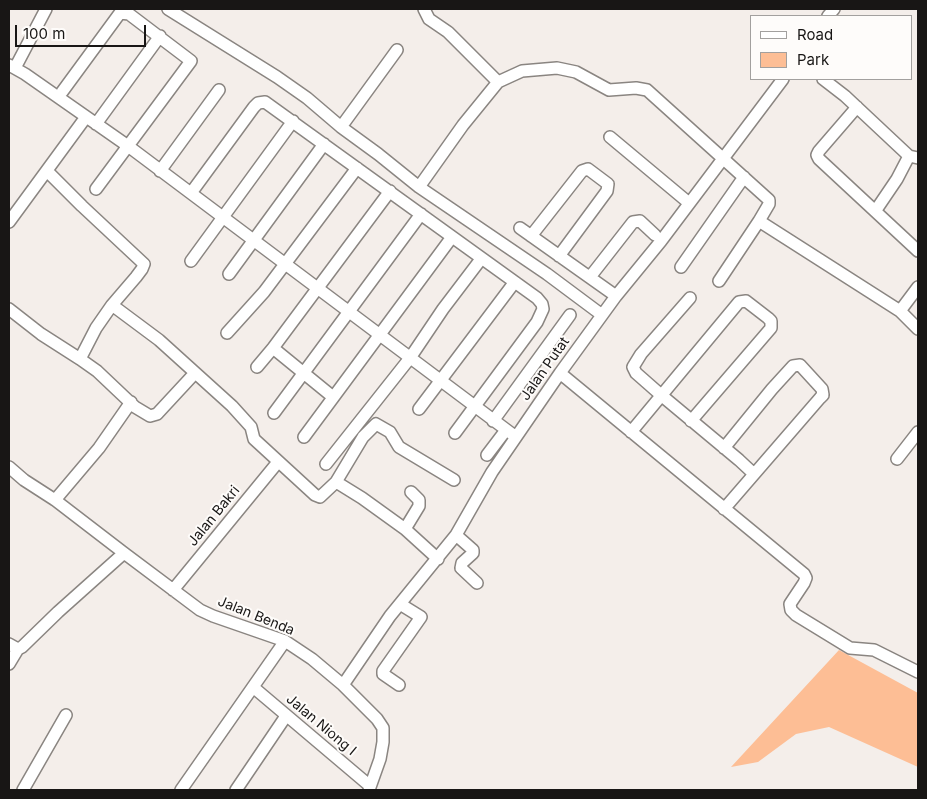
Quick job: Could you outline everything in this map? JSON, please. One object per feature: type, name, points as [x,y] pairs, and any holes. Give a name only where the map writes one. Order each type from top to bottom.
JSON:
[{"type":"street","points":[[46,9],[12,67],[128,146],[516,437]]},
{"type":"street","points":[[168,9],[277,77],[307,98],[341,127],[420,188],[547,274],[602,314]]},
{"type":"street","points":[[424,9],[430,19],[448,32],[498,82]]},
{"type":"street","points":[[62,92],[120,14],[129,14],[190,59],[191,63],[160,101],[96,189]]},
{"type":"street","points":[[96,124],[160,36]]},
{"type":"street","points":[[341,127],[397,50]]},
{"type":"street","points":[[420,188],[463,126],[498,82],[522,71],[557,68],[576,72],[609,90],[636,88],[647,90],[769,200],[769,204],[759,221],[720,281]]},
{"type":"street","name":"Jalan Putat","points":[[343,685],[400,604],[456,535],[492,472],[602,314],[661,241],[782,80]]},
{"type":"street","points":[[824,80],[914,157],[876,210]]},
{"type":"street","points":[[160,171],[219,90]]},
{"type":"street","points":[[191,194],[258,103],[265,102],[537,298],[542,304],[543,309],[537,322],[455,433]]},
{"type":"street","points":[[856,106],[817,155],[827,168],[876,210],[918,251]]},
{"type":"street","points":[[9,222],[86,117]]},
{"type":"street","points":[[191,261],[293,121]]},
{"type":"street","points":[[610,137],[689,203]]},
{"type":"street","points":[[229,274],[324,144]]},
{"type":"street","points":[[228,333],[264,292],[357,168]]},
{"type":"street","points":[[531,236],[582,171],[588,169],[608,184],[607,191],[559,256]]},
{"type":"street","points":[[47,171],[144,264],[96,328],[80,359]]},
{"type":"street","points":[[681,268],[744,177]]},
{"type":"street","points":[[257,367],[390,191]]},
{"type":"street","points":[[274,413],[421,214]]},
{"type":"street","points":[[590,277],[633,222],[640,221],[655,236]]},
{"type":"street","points":[[759,221],[900,311],[918,328]]},
{"type":"street","points":[[520,228],[616,296]]},
{"type":"street","points":[[304,437],[452,237]]},
{"type":"street","points":[[326,464],[410,358],[443,309],[481,259]]},
{"type":"street","points":[[419,409],[514,283]]},
{"type":"street","points":[[900,311],[918,287]]},
{"type":"street","points":[[690,298],[640,354],[633,367],[636,373],[754,474]]},
{"type":"street","points":[[632,432],[739,302],[746,301],[771,321],[771,328],[691,421]]},
{"type":"street","points":[[112,305],[160,340],[242,417],[251,427],[254,439],[315,495],[320,497],[336,482],[363,437],[376,424],[390,432],[399,447],[454,480]]},
{"type":"street","points":[[9,309],[41,334],[80,359],[146,414],[154,416],[195,373]]},
{"type":"street","points":[[493,421],[570,315]]},
{"type":"street","points":[[273,348],[333,397]]},
{"type":"street","points":[[724,448],[793,366],[800,366],[822,389],[822,395],[724,509]]},
{"type":"street","points":[[560,373],[804,574],[806,578],[804,583],[790,604],[791,610],[796,615],[850,648],[874,650],[918,672]]},
{"type":"street","points":[[55,500],[99,448],[131,402]]},
{"type":"street","points":[[487,455],[506,430]]},
{"type":"street","points":[[897,459],[918,432]]},
{"type":"street","name":"Jalan Bakri","points":[[173,590],[278,462]]},
{"type":"street","name":"Jalan Benda","points":[[9,467],[200,610],[212,616],[285,641],[312,659],[343,685],[377,720],[382,728],[382,751],[370,788]]},
{"type":"street","points":[[336,482],[405,529],[438,559]]},
{"type":"street","points":[[405,529],[419,506],[419,500],[411,492]]},
{"type":"street","points":[[456,535],[473,550],[473,553],[462,563],[461,568],[477,583]]},
{"type":"street","points":[[9,664],[13,647],[124,553]]},
{"type":"street","points":[[399,686],[383,674],[383,671],[421,617],[400,604]]},
{"type":"street","points":[[181,790],[285,641]]},
{"type":"street","name":"Jalan Niong I","points":[[253,687],[370,788]]},
{"type":"street","points":[[23,790],[66,716]]},
{"type":"street","points":[[236,790],[286,716]]},
{"type":"green space","points":[[839,650],[918,693],[918,767],[829,727],[796,734],[758,762],[731,767]]}]
